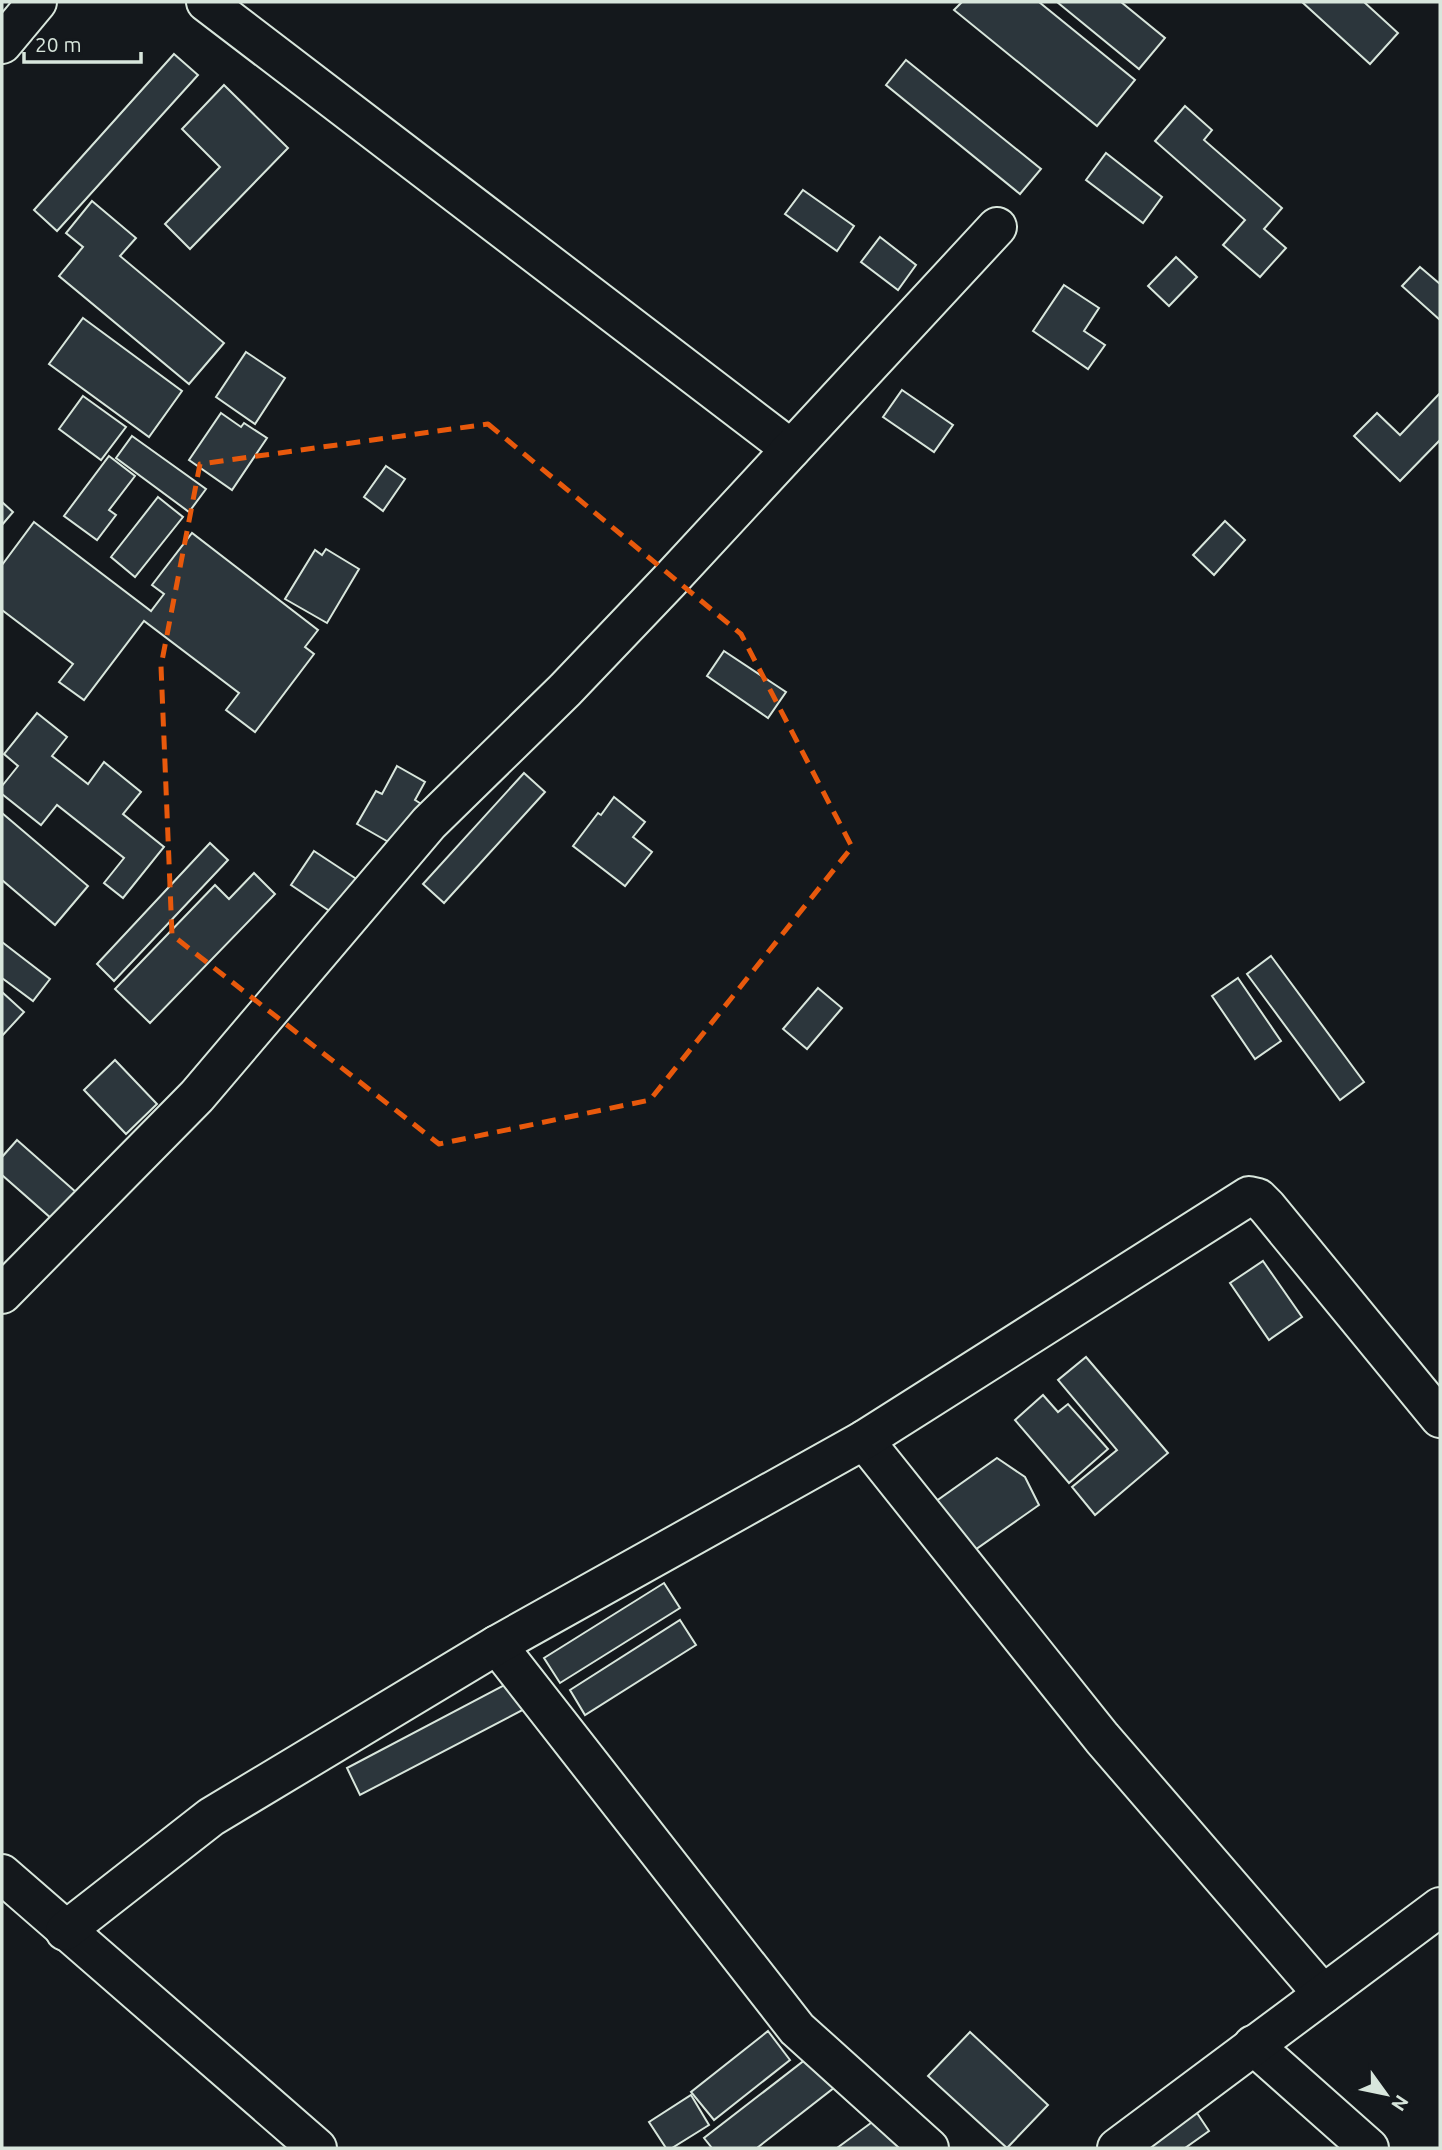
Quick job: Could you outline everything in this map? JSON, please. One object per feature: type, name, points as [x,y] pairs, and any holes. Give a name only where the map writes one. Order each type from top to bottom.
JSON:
[{"type":"street","points":[[2,44],[37,2]]},
{"type":"street","points":[[206,2],[791,449]]},
{"type":"street","points":[[2,1294],[197,1096],[429,823],[565,690],[997,227]]},
{"type":"street","points":[[65,1931],[211,1817],[497,1645],[864,1440],[1249,1196],[1258,1198],[1267,1207],[1440,1418]]},
{"type":"street","points":[[864,1440],[1102,1738],[1323,1994]]},
{"type":"street","points":[[497,1645],[797,2029],[929,2148]]},
{"type":"street","points":[[2,1874],[317,2148]]},
{"type":"street","points":[[1117,2148],[1440,1907]]},
{"type":"street","points":[[1253,2045],[1369,2148]]},
{"type":"highlighted area","points":[[488,424],[741,634],[852,847],[650,1100],[439,1144],[172,935],[161,666],[200,464]]},
{"type":"building","points":[[962,2],[1039,2],[1135,80],[1097,126],[954,10]]},
{"type":"building","points":[[1057,2],[1121,2],[1165,38],[1139,69]]},
{"type":"building","points":[[1302,2],[1364,2],[1398,33],[1370,64]]},
{"type":"building","points":[[174,54],[198,75],[57,231],[34,210]]},
{"type":"building","points":[[906,60],[1041,169],[1020,194],[886,85]]},
{"type":"building","points":[[224,85],[288,148],[190,249],[165,224],[220,167],[182,129]]},
{"type":"building","points":[[1185,106],[1212,130],[1204,140],[1282,208],[1264,229],[1286,248],[1260,277],[1223,245],[1245,220],[1155,141]]},
{"type":"building","points":[[1106,153],[1162,197],[1143,223],[1086,180]]},
{"type":"building","points":[[803,190],[854,226],[837,251],[785,214]]},
{"type":"building","points":[[92,201],[136,238],[120,256],[224,343],[189,384],[59,276],[83,247],[66,233]]},
{"type":"building","points":[[880,237],[916,265],[898,290],[861,262]]},
{"type":"building","points":[[1176,257],[1197,277],[1169,306],[1148,286]]},
{"type":"building","points":[[1420,267],[1440,284],[1440,320],[1402,286]]},
{"type":"building","points":[[1064,285],[1099,308],[1084,331],[1105,345],[1088,369],[1033,331]]},
{"type":"building","points":[[83,318],[182,391],[149,437],[49,364]]},
{"type":"building","points":[[246,352],[285,378],[255,424],[216,397]]},
{"type":"building","points":[[902,390],[953,425],[934,452],[883,417]]},
{"type":"building","points":[[1440,393],[1440,440],[1400,481],[1354,436],[1377,413],[1400,435]]},
{"type":"building","points":[[83,396],[126,427],[101,460],[59,429]]},
{"type":"building","points":[[221,413],[241,427],[244,423],[267,438],[232,490],[189,460]]},
{"type":"building","points":[[132,436],[206,489],[189,512],[116,458]]},
{"type":"building","points":[[109,456],[135,476],[109,510],[116,515],[97,540],[64,516]]},
{"type":"building","points":[[386,466],[405,479],[383,511],[364,497]]},
{"type":"building","points":[[158,497],[183,517],[135,577],[111,557]]},
{"type":"building","points":[[2,502],[13,512],[2,525]]},
{"type":"building","points":[[1225,521],[1245,540],[1214,575],[1193,555]]},
{"type":"building","points":[[34,522],[151,611],[164,594],[152,585],[192,533],[318,630],[305,647],[314,654],[255,732],[226,710],[239,693],[144,621],[84,700],[59,682],[73,664],[2,610],[2,565]]},
{"type":"building","points":[[326,549],[359,569],[327,623],[285,599],[315,550],[322,555]]},
{"type":"building","points":[[724,651],[786,692],[768,718],[707,676]]},
{"type":"building","points":[[37,713],[67,737],[52,756],[88,784],[104,762],[141,792],[123,814],[164,847],[123,898],[104,883],[124,858],[57,805],[41,825],[2,794],[2,786],[18,766],[4,754]]},
{"type":"building","points":[[397,766],[425,782],[415,800],[423,805],[399,848],[357,824],[376,791],[382,794]]},
{"type":"building","points":[[524,773],[545,792],[444,903],[423,884]]},
{"type":"building","points":[[614,797],[645,822],[633,837],[652,852],[625,886],[573,846]]},
{"type":"building","points":[[2,813],[88,886],[55,925],[2,880]]},
{"type":"building","points":[[210,843],[228,860],[114,981],[97,964]]},
{"type":"building","points":[[314,851],[361,882],[337,916],[291,885]]},
{"type":"building","points":[[254,873],[275,894],[150,1023],[115,989],[215,885],[229,899]]},
{"type":"building","points":[[2,942],[50,979],[33,1001],[2,978]]},
{"type":"building","points":[[1271,956],[1364,1082],[1340,1100],[1247,974]]},
{"type":"building","points":[[1238,978],[1281,1041],[1255,1059],[1212,996]]},
{"type":"building","points":[[818,988],[842,1008],[807,1049],[783,1029]]},
{"type":"building","points":[[2,992],[24,1012],[2,1036]]},
{"type":"building","points":[[115,1060],[157,1104],[126,1134],[84,1090]]},
{"type":"building","points":[[17,1140],[77,1193],[52,1219],[2,1175],[2,1157]]},
{"type":"building","points":[[1263,1261],[1302,1317],[1269,1340],[1230,1283]]},
{"type":"building","points":[[1086,1357],[1168,1453],[1095,1515],[1072,1487],[1117,1450],[1058,1380]]},
{"type":"building","points":[[1043,1395],[1058,1412],[1068,1404],[1108,1449],[1069,1483],[1015,1420]]},
{"type":"building","points":[[997,1458],[1025,1477],[1039,1505],[962,1559],[925,1509]]},
{"type":"building","points":[[664,1583],[680,1608],[560,1683],[544,1658]]},
{"type":"building","points":[[680,1620],[696,1645],[585,1715],[570,1690]]},
{"type":"building","points":[[518,1678],[532,1705],[360,1795],[347,1768]]},
{"type":"building","points":[[768,2031],[790,2060],[714,2120],[691,2092]]},
{"type":"building","points":[[970,2032],[1048,2105],[1007,2148],[928,2076]]},
{"type":"building","points":[[810,2056],[835,2087],[757,2148],[712,2148],[704,2138]]},
{"type":"building","points":[[691,2095],[709,2125],[672,2148],[666,2148],[649,2122]]},
{"type":"building","points":[[1195,2110],[1209,2131],[1185,2148],[1141,2148]]},
{"type":"building","points":[[879,2117],[904,2148],[837,2148]]}]
